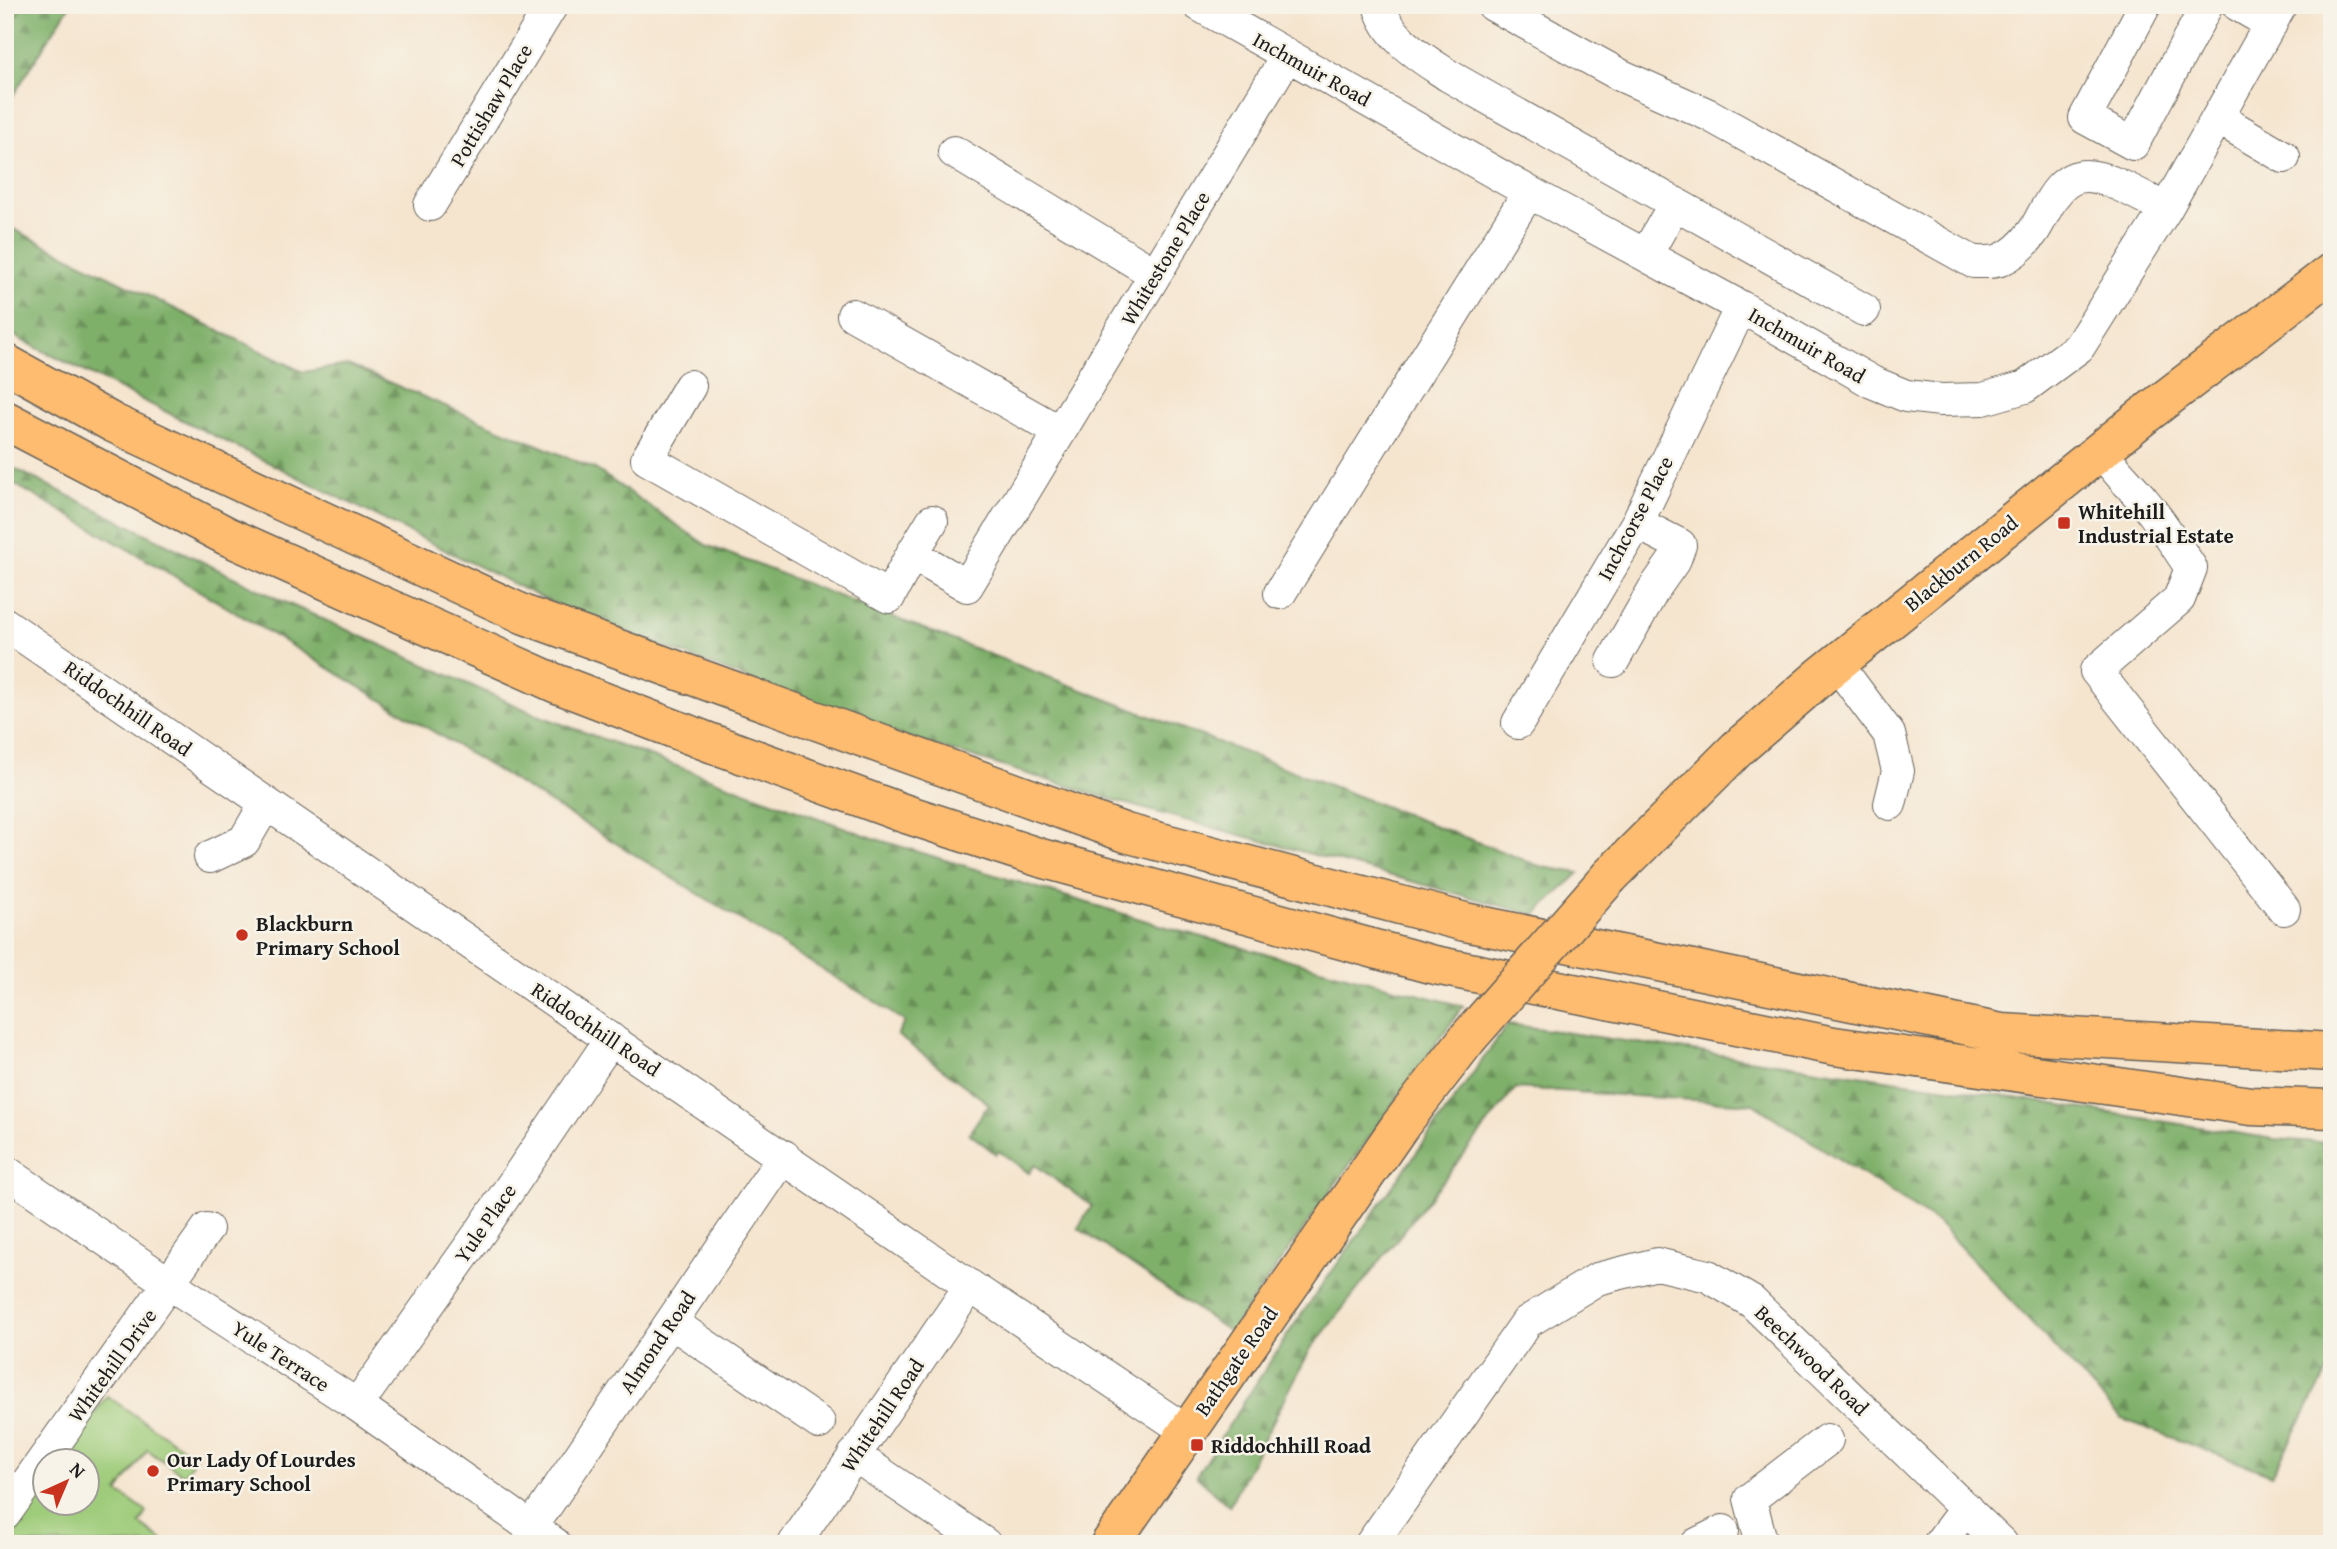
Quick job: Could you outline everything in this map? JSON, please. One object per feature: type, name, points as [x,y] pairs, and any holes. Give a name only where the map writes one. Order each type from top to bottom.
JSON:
[{"type":"main road","name":"Blackburn Road","points":[[1468,1038],[1610,876],[1738,748],[1836,663],[2101,450],[2332,271]]},
{"type":"main road","points":[[5,363],[113,423],[526,615],[1126,833],[1465,922],[2002,1033],[2332,1052]]},
{"type":"main road","points":[[5,419],[227,536],[555,683],[903,813],[1041,858],[1430,964],[1834,1045],[2251,1106],[2332,1109]]},
{"type":"main road","name":"Bathgate Road","points":[[1110,1544],[1399,1127],[1468,1038]]},
{"type":"street","name":"Pottishaw Place","points":[[430,205],[552,5]]},
{"type":"street","points":[[1379,5],[1382,16],[1400,42],[1449,76],[1864,310]]},
{"type":"street","points":[[1493,5],[1620,75],[1709,115],[1973,261],[1997,262],[2016,252],[2033,232],[2048,202],[2066,183],[2085,176],[2116,183],[2166,209]]},
{"type":"street","points":[[2145,5],[2085,118],[2133,144],[2207,5]]},
{"type":"street","points":[[2238,5],[2276,15]]},
{"type":"street","name":"Inchmuir Road","points":[[1203,6],[1872,383],[1906,396],[1941,400],[1983,399],[2025,387],[2079,347],[2166,209],[2276,15]]},
{"type":"street","name":"Whitestone Place","points":[[912,554],[967,586],[1287,55]]},
{"type":"street","points":[[2218,118],[2284,158]]},
{"type":"street","points":[[954,152],[1155,274]]},
{"type":"street","points":[[1280,593],[1529,192]]},
{"type":"street","points":[[1646,255],[1675,203]]},
{"type":"street","name":"Inchcorse Place","points":[[1518,723],[1637,523],[1741,307]]},
{"type":"street","points":[[853,314],[1060,432]]},
{"type":"street","points":[[690,386],[647,459],[889,597],[932,521]]},
{"type":"street","points":[[2101,450],[2113,468],[2143,499],[2191,568],[2179,599],[2096,671],[2284,909]]},
{"type":"street","points":[[1613,661],[1654,589],[1675,559],[1680,545],[1637,523]]},
{"type":"street","name":"Riddochhill Road","points":[[5,624],[970,1286],[1188,1432]]},
{"type":"street","points":[[1836,663],[1889,734],[1898,771],[1889,804]]},
{"type":"street","points":[[210,857],[244,841],[265,803]]},
{"type":"street","name":"Yule Place","points":[[357,1405],[483,1228],[611,1040]]},
{"type":"street","name":"Almond Road","points":[[543,1536],[671,1322],[784,1156]]},
{"type":"street","name":"Yule Terrace","points":[[5,1171],[170,1284],[357,1405],[543,1536]]},
{"type":"street","name":"Whitehill Drive","points":[[5,1514],[207,1229]]},
{"type":"street","name":"Beechwood Road","points":[[1371,1544],[1527,1322],[1597,1279],[1657,1264],[1707,1276],[1752,1302],[2002,1544]]},
{"type":"street","name":"Whitehill Road","points":[[794,1544],[970,1286]]},
{"type":"street","points":[[671,1322],[819,1423]]},
{"type":"street","points":[[1762,1544],[1750,1499],[1827,1440]]},
{"type":"street","points":[[854,1455],[985,1544]]},
{"type":"street","points":[[1939,1544],[1966,1508]]},
{"type":"green space","points":[[5,5],[23,5],[5,34]]},
{"type":"green space","points":[[23,5],[70,5],[5,108],[5,34]]},
{"type":"green space","points":[[5,225],[303,372],[348,365],[595,469],[706,545],[1542,867],[1579,873],[1535,915],[1123,803],[857,722],[548,601],[5,330]]},
{"type":"green space","points":[[5,464],[280,600],[540,716],[876,839],[1180,931],[1463,1006],[1230,1332],[1078,1228],[1092,1206],[1035,1165],[1029,1173],[999,1151],[996,1154],[969,1133],[989,1104],[897,1035],[905,1022],[332,670],[5,479]]},
{"type":"green space","points":[[1508,1024],[2009,1097],[2274,1139],[2332,1143],[2332,1364],[2272,1475],[2122,1419],[1937,1222],[1753,1104],[1516,1088],[1310,1350],[1229,1506],[1196,1476],[1294,1325]]},
{"type":"green space","points":[[107,1396],[196,1457],[184,1475],[147,1450],[118,1492],[147,1512],[140,1524],[167,1544],[5,1544],[32,1504],[32,1518],[102,1518],[102,1448],[70,1448]]},
{"type":"place","name":"Whitehill Industrial Estate","points":[[2064,523]]},
{"type":"place","name":"Blackburn Primary School","points":[[242,935]]},
{"type":"place","name":"Riddochhill Road","points":[[1197,1445]]},
{"type":"place","name":"Our Lady Of Lourdes Primary School","points":[[153,1471]]}]
